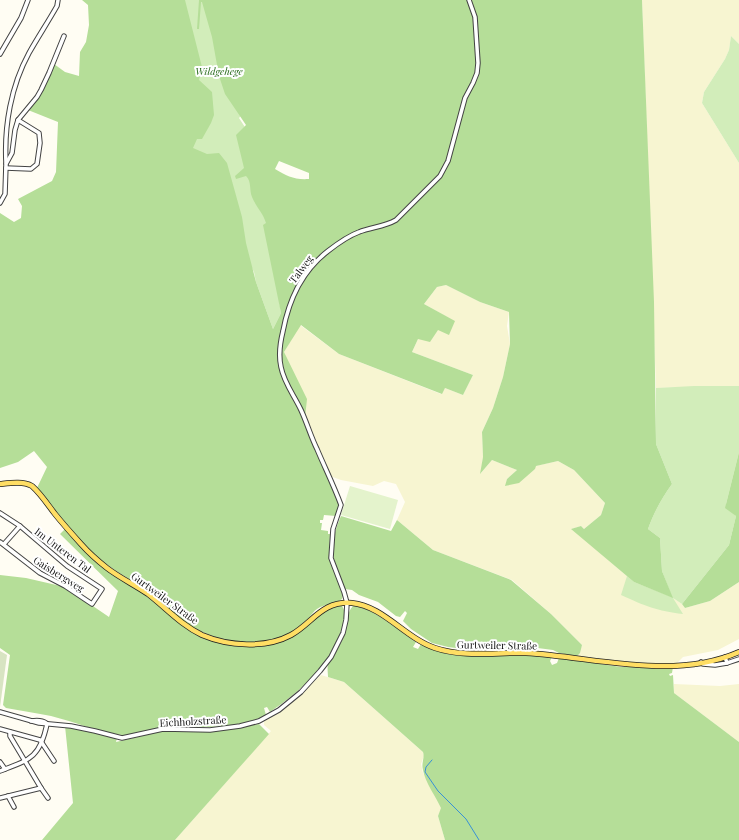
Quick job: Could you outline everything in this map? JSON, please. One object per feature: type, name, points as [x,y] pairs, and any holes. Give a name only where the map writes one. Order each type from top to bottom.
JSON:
[{"type":"main road","name":"Gurtweiler Straße","points":[[0,484],[17,483],[32,486],[37,490],[61,522],[96,560],[107,569],[148,594],[186,626],[203,635],[218,640],[240,644],[260,644],[272,642],[291,635],[316,614],[327,608],[335,604],[347,603],[361,604],[374,610],[412,637],[433,648],[447,652],[472,654],[531,654],[639,666],[679,665],[702,662],[739,652]]},
{"type":"street","points":[[0,54],[21,18],[28,0]]},
{"type":"street","points":[[0,204],[5,194],[5,151],[9,113],[19,74],[29,53],[57,6],[58,0]]},
{"type":"street","name":"Talweg","points":[[347,603],[331,558],[333,529],[341,505],[300,409],[287,387],[281,367],[279,347],[289,307],[297,287],[304,276],[322,256],[349,236],[387,225],[396,220],[440,176],[448,161],[465,98],[477,73],[478,63],[475,17],[469,0]]},
{"type":"street","points":[[6,166],[12,153],[18,120],[41,90],[64,36]]},
{"type":"street","points":[[6,166],[31,169],[37,164],[40,143],[39,133],[18,120]]},
{"type":"street","name":"Im Unteren Tal","points":[[0,513],[20,526],[67,566],[102,588],[92,604]]},
{"type":"street","points":[[2,543],[20,526]]},
{"type":"street","name":"Gaisbergweg","points":[[2,543],[40,574],[65,586],[92,604]]},
{"type":"street","name":"Eichholzstraße","points":[[0,712],[30,721],[39,720],[44,721],[47,724],[71,726],[122,738],[163,729],[210,730],[240,726],[259,721],[288,704],[311,682],[331,657],[343,633],[346,620],[347,603]]},
{"type":"street","points":[[725,657],[727,663]]},
{"type":"street","points":[[702,662],[703,664],[709,666],[739,659]]},
{"type":"street","points":[[0,771],[26,762],[39,748],[47,724]]},
{"type":"street","points":[[0,729],[31,737],[42,742],[54,761]]},
{"type":"street","points":[[10,732],[10,736],[48,798]]},
{"type":"street","points":[[0,762],[5,769]]},
{"type":"street","points":[[0,798],[41,788]]},
{"type":"street","points":[[8,796],[14,807]]},
{"type":"shaded area","points":[[642,0],[739,0],[739,44],[731,36],[729,50],[704,92],[702,103],[739,163],[739,386],[656,388]]},
{"type":"shaded area","points":[[446,285],[480,302],[509,312],[507,326],[510,344],[503,377],[493,408],[482,432],[483,457],[481,473],[492,460],[517,470],[507,479],[506,486],[535,469],[535,466],[558,461],[574,470],[605,503],[601,515],[584,529],[581,526],[572,529],[634,582],[673,598],[685,608],[710,601],[739,582],[739,639],[718,650],[683,657],[673,667],[621,667],[569,659],[570,655],[577,656],[582,645],[551,614],[512,580],[433,550],[397,520],[405,502],[396,484],[384,481],[373,486],[341,480],[330,476],[305,418],[284,352],[300,325],[339,354],[441,394],[445,388],[463,395],[473,375],[412,352],[418,339],[454,321],[424,304],[437,287]]},
{"type":"shaded area","points":[[321,675],[344,682],[423,752],[424,756],[421,764],[423,773],[442,808],[438,816],[445,840],[175,840],[271,731],[264,725],[264,721],[287,706]]},
{"type":"shaded area","points":[[674,684],[720,686],[739,684],[739,742],[674,693]]},
{"type":"green space","points":[[82,0],[185,0],[203,71],[199,80],[212,92],[214,115],[202,139],[197,139],[193,148],[207,154],[219,153],[227,163],[242,217],[246,243],[256,282],[273,329],[281,313],[263,225],[266,223],[252,197],[248,178],[246,176],[236,179],[235,176],[244,168],[236,135],[246,125],[225,94],[219,76],[212,37],[202,2],[199,29],[197,29],[199,0],[642,0],[654,302],[656,444],[672,484],[658,505],[648,529],[660,538],[662,571],[673,598],[634,582],[571,529],[581,526],[584,529],[601,515],[605,503],[574,470],[558,461],[536,466],[535,469],[519,483],[505,486],[507,479],[517,470],[492,460],[480,474],[483,457],[482,432],[493,408],[503,377],[510,344],[509,312],[480,302],[446,285],[437,287],[424,304],[455,321],[449,335],[438,330],[430,342],[418,339],[412,352],[473,375],[463,395],[445,388],[442,394],[339,354],[301,325],[284,352],[307,399],[305,418],[339,505],[336,516],[324,515],[323,520],[320,520],[320,523],[322,523],[321,530],[328,531],[328,534],[330,534],[329,558],[343,594],[342,599],[317,609],[295,630],[276,639],[247,643],[232,641],[218,638],[191,626],[175,615],[149,592],[102,561],[80,540],[37,488],[47,467],[34,451],[18,462],[0,468],[0,213],[14,222],[21,218],[22,206],[18,199],[52,181],[56,172],[58,122],[28,110],[43,88],[54,64],[65,72],[79,76],[80,52],[86,42],[89,25],[88,5]],"holes":[[[279,161],[309,173],[309,179],[299,179],[287,176],[275,169]]]},
{"type":"green space","name":"Wildgehege","points":[[175,0],[240,0],[274,80],[239,118],[256,144],[281,313],[273,329],[256,282],[254,272],[191,149]]},
{"type":"green space","points":[[731,36],[739,44],[739,163],[702,103],[704,92],[729,50]]},
{"type":"green space","points":[[739,386],[739,452],[726,504],[736,516],[729,545],[682,604],[673,598],[683,614],[651,608],[621,595],[627,576],[634,582],[672,597],[662,571],[660,538],[648,529],[658,505],[672,484],[656,444],[656,388]]},
{"type":"green space","points":[[739,452],[739,582],[710,601],[685,608],[682,604],[729,545],[736,516],[725,508]]},
{"type":"green space","points":[[350,486],[398,500],[390,529],[341,515]]},
{"type":"green space","points":[[341,516],[391,531],[397,520],[433,550],[511,580],[551,614],[582,645],[580,653],[577,656],[559,653],[553,650],[530,647],[464,649],[432,643],[411,629],[403,621],[407,613],[405,611],[400,617],[396,616],[378,602],[359,595],[352,590],[345,589],[337,570],[333,553],[334,536]]},
{"type":"green space","points":[[65,529],[86,552],[147,595],[191,631],[233,645],[282,641],[328,609],[336,606],[342,606],[345,612],[345,617],[339,638],[324,663],[293,695],[270,712],[267,707],[264,708],[266,715],[242,724],[216,727],[164,728],[122,735],[113,734],[51,716],[6,708],[3,705],[10,655],[0,648],[0,575],[26,578],[65,587],[109,617],[118,591],[60,534]]},
{"type":"green space","points":[[353,606],[368,610],[386,620],[416,642],[413,647],[418,649],[421,644],[447,654],[464,656],[531,654],[552,657],[550,661],[552,665],[557,663],[559,658],[621,667],[673,667],[672,673],[669,674],[670,676],[673,675],[674,693],[739,742],[739,840],[445,840],[438,816],[441,808],[424,775],[423,752],[344,682],[328,677],[328,664],[344,637],[348,615]]},
{"type":"green space","points":[[0,651],[7,655],[0,707]]},
{"type":"green space","points":[[259,724],[269,734],[175,840],[42,840],[73,803],[65,726],[97,732],[117,738],[116,742],[163,731],[210,731]]},
{"type":"waterway","points":[[432,760],[426,767],[425,772],[438,791],[466,819],[479,840]]}]
